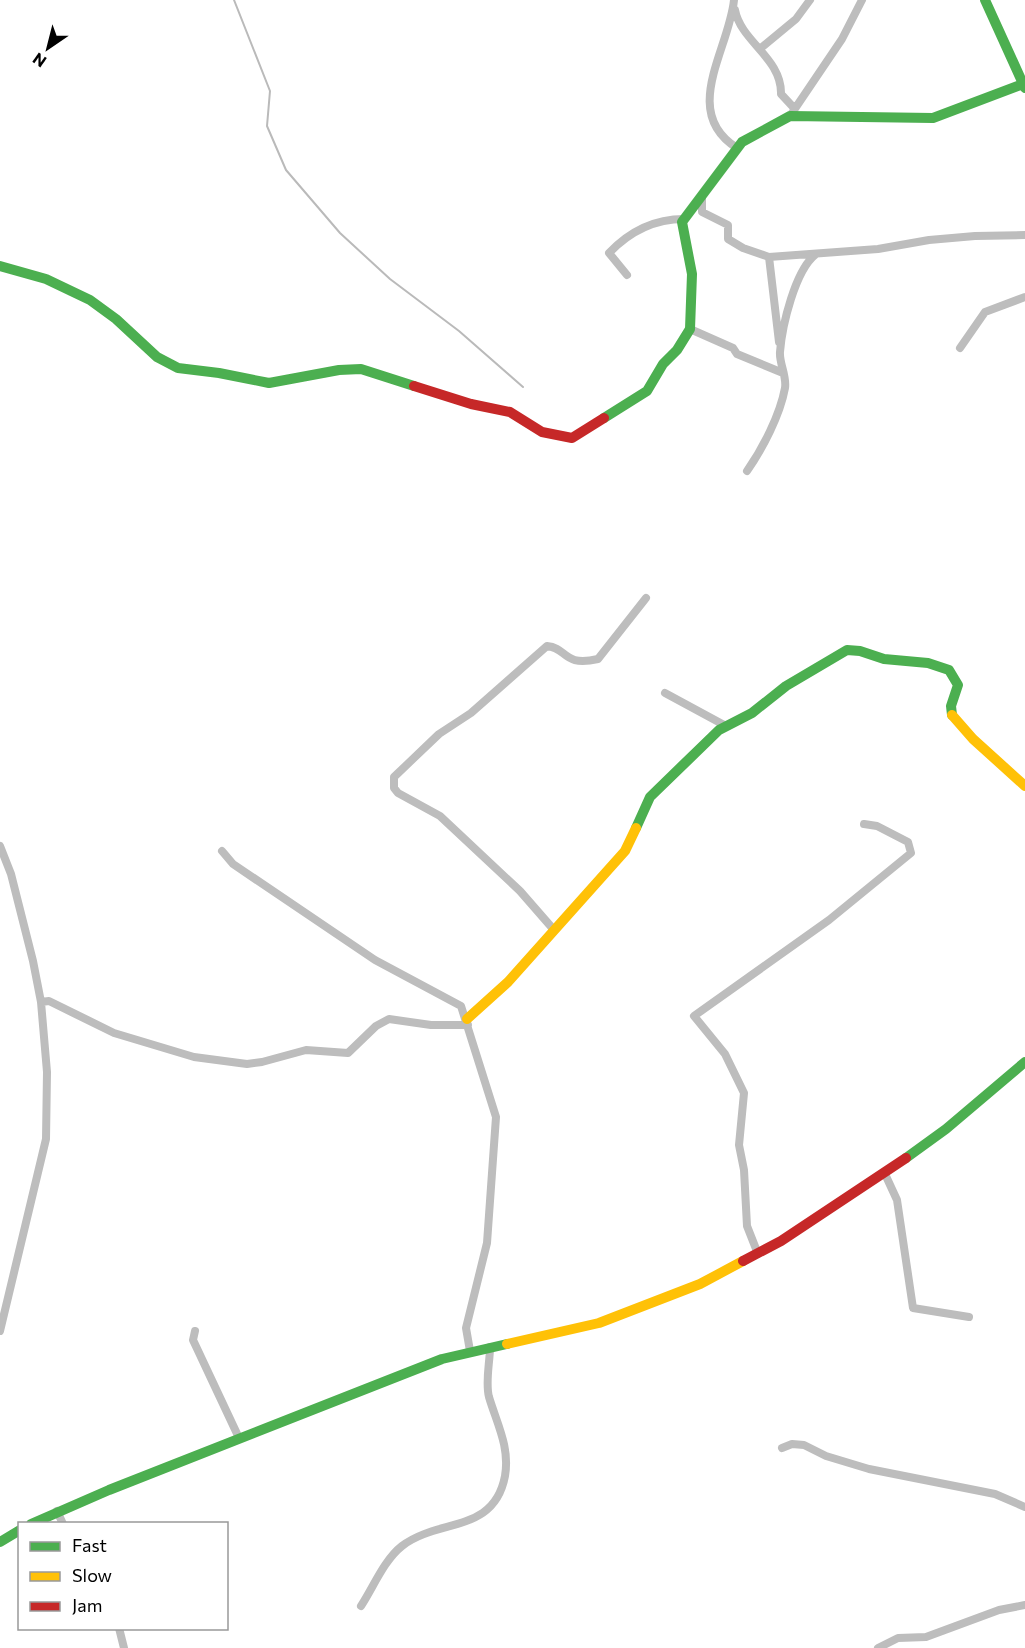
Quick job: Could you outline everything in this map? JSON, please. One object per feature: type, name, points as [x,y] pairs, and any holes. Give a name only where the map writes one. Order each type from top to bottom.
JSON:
[{"type":"main road","points":[[0,266],[31,273],[74,292],[114,317],[165,361],[178,368],[226,374],[257,384],[288,382],[343,369],[361,369],[471,404],[510,412],[542,432],[567,438],[578,435],[647,391],[690,329],[692,274],[684,219],[742,142],[792,112],[933,118],[1024,86],[1021,70],[985,0]]},
{"type":"main road","points":[[468,1022],[508,982],[625,851],[650,797],[726,726],[752,713],[786,686],[847,650],[853,649],[884,659],[928,663],[945,667],[953,673],[958,686],[951,707],[954,718],[992,759],[1025,786]]},
{"type":"main road","points":[[35,1522],[57,1511],[388,1379],[470,1351],[598,1323],[687,1290],[758,1254],[885,1174],[946,1129],[1025,1062]]},
{"type":"main road","points":[[0,1541],[18,1531]]},
{"type":"street","points":[[761,48],[796,19],[810,0]]},
{"type":"street","points":[[734,3],[740,26],[761,48],[781,84],[781,94],[792,112],[843,39],[862,0]]},
{"type":"street","points":[[734,3],[725,41],[713,70],[710,111],[717,132],[737,148]]},
{"type":"street","points":[[701,195],[702,212],[728,225],[728,239],[743,248],[758,251],[769,257],[878,249],[929,240],[1025,234]]},
{"type":"street","points":[[627,275],[609,253],[619,243],[650,224],[670,219],[684,219]]},
{"type":"street","points":[[780,353],[789,308],[804,267],[817,254]]},
{"type":"street","points":[[747,471],[772,425],[785,389],[769,257]]},
{"type":"street","points":[[960,348],[986,312],[1025,297]]},
{"type":"street","points":[[690,329],[733,348],[737,354],[783,372]]},
{"type":"street","points":[[554,930],[520,891],[440,816],[398,793],[394,788],[394,777],[439,734],[471,713],[547,646],[572,661],[598,659],[646,598]]},
{"type":"street","points":[[665,693],[726,726]]},
{"type":"street","points":[[758,1254],[747,1226],[744,1170],[739,1145],[744,1092],[725,1054],[694,1016],[829,920],[911,853],[908,842],[877,826],[864,824]]},
{"type":"street","points":[[0,846],[11,874],[41,1002],[47,1072],[46,1139],[0,1331]]},
{"type":"street","points":[[222,851],[233,864],[375,960],[461,1006],[468,1022],[483,1082],[496,1118],[487,1243],[466,1328],[470,1351]]},
{"type":"street","points":[[41,1002],[49,1001],[107,1030],[174,1052],[240,1063],[261,1062],[306,1050],[348,1053],[376,1026],[389,1019],[431,1025],[468,1022]]},
{"type":"street","points":[[885,1174],[899,1211],[913,1308],[969,1317]]},
{"type":"street","points":[[195,1331],[193,1340],[239,1438]]},
{"type":"street","points":[[361,1606],[399,1549],[416,1538],[487,1512],[496,1500],[505,1476],[506,1450],[488,1389],[490,1347]]},
{"type":"street","points":[[782,1448],[792,1444],[804,1445],[826,1456],[869,1469],[995,1494],[1025,1507]]},
{"type":"street","points":[[57,1511],[62,1522]]},
{"type":"street","points":[[878,1648],[898,1638],[926,1638],[999,1610],[1025,1605]]},
{"type":"street","points":[[119,1630],[124,1648]]},
{"type":"waterway","points":[[234,0],[270,91],[267,126],[286,170],[340,233],[390,279],[459,331],[523,387]]},
{"type":"traffic: fast","points":[[985,0],[1025,88]]},
{"type":"traffic: fast","points":[[604,418],[647,391],[663,364],[677,350],[690,329],[692,274],[682,222],[742,142],[790,116],[933,118],[1023,84]]},
{"type":"traffic: fast","points":[[0,266],[46,279],[90,300],[116,319],[157,357],[178,368],[269,383],[339,370],[361,369],[414,386]]},
{"type":"traffic: fast","points":[[636,828],[650,797],[719,730],[752,713],[786,686],[847,650],[860,651],[884,659],[928,663],[949,670],[958,685],[951,706],[952,715]]},
{"type":"traffic: fast","points":[[906,1158],[946,1129],[1025,1062]]},
{"type":"traffic: fast","points":[[36,1522],[109,1490],[442,1359],[507,1344]]},
{"type":"traffic: fast","points":[[0,1542],[18,1531]]},
{"type":"traffic: slow","points":[[952,715],[973,739],[1025,786]]},
{"type":"traffic: slow","points":[[467,1019],[508,982],[625,851],[636,828]]},
{"type":"traffic: slow","points":[[507,1344],[599,1323],[700,1284],[743,1261]]},
{"type":"traffic: jam","points":[[414,386],[471,404],[510,412],[542,432],[572,438],[604,418]]},
{"type":"traffic: jam","points":[[743,1261],[781,1241],[906,1158]]}]
